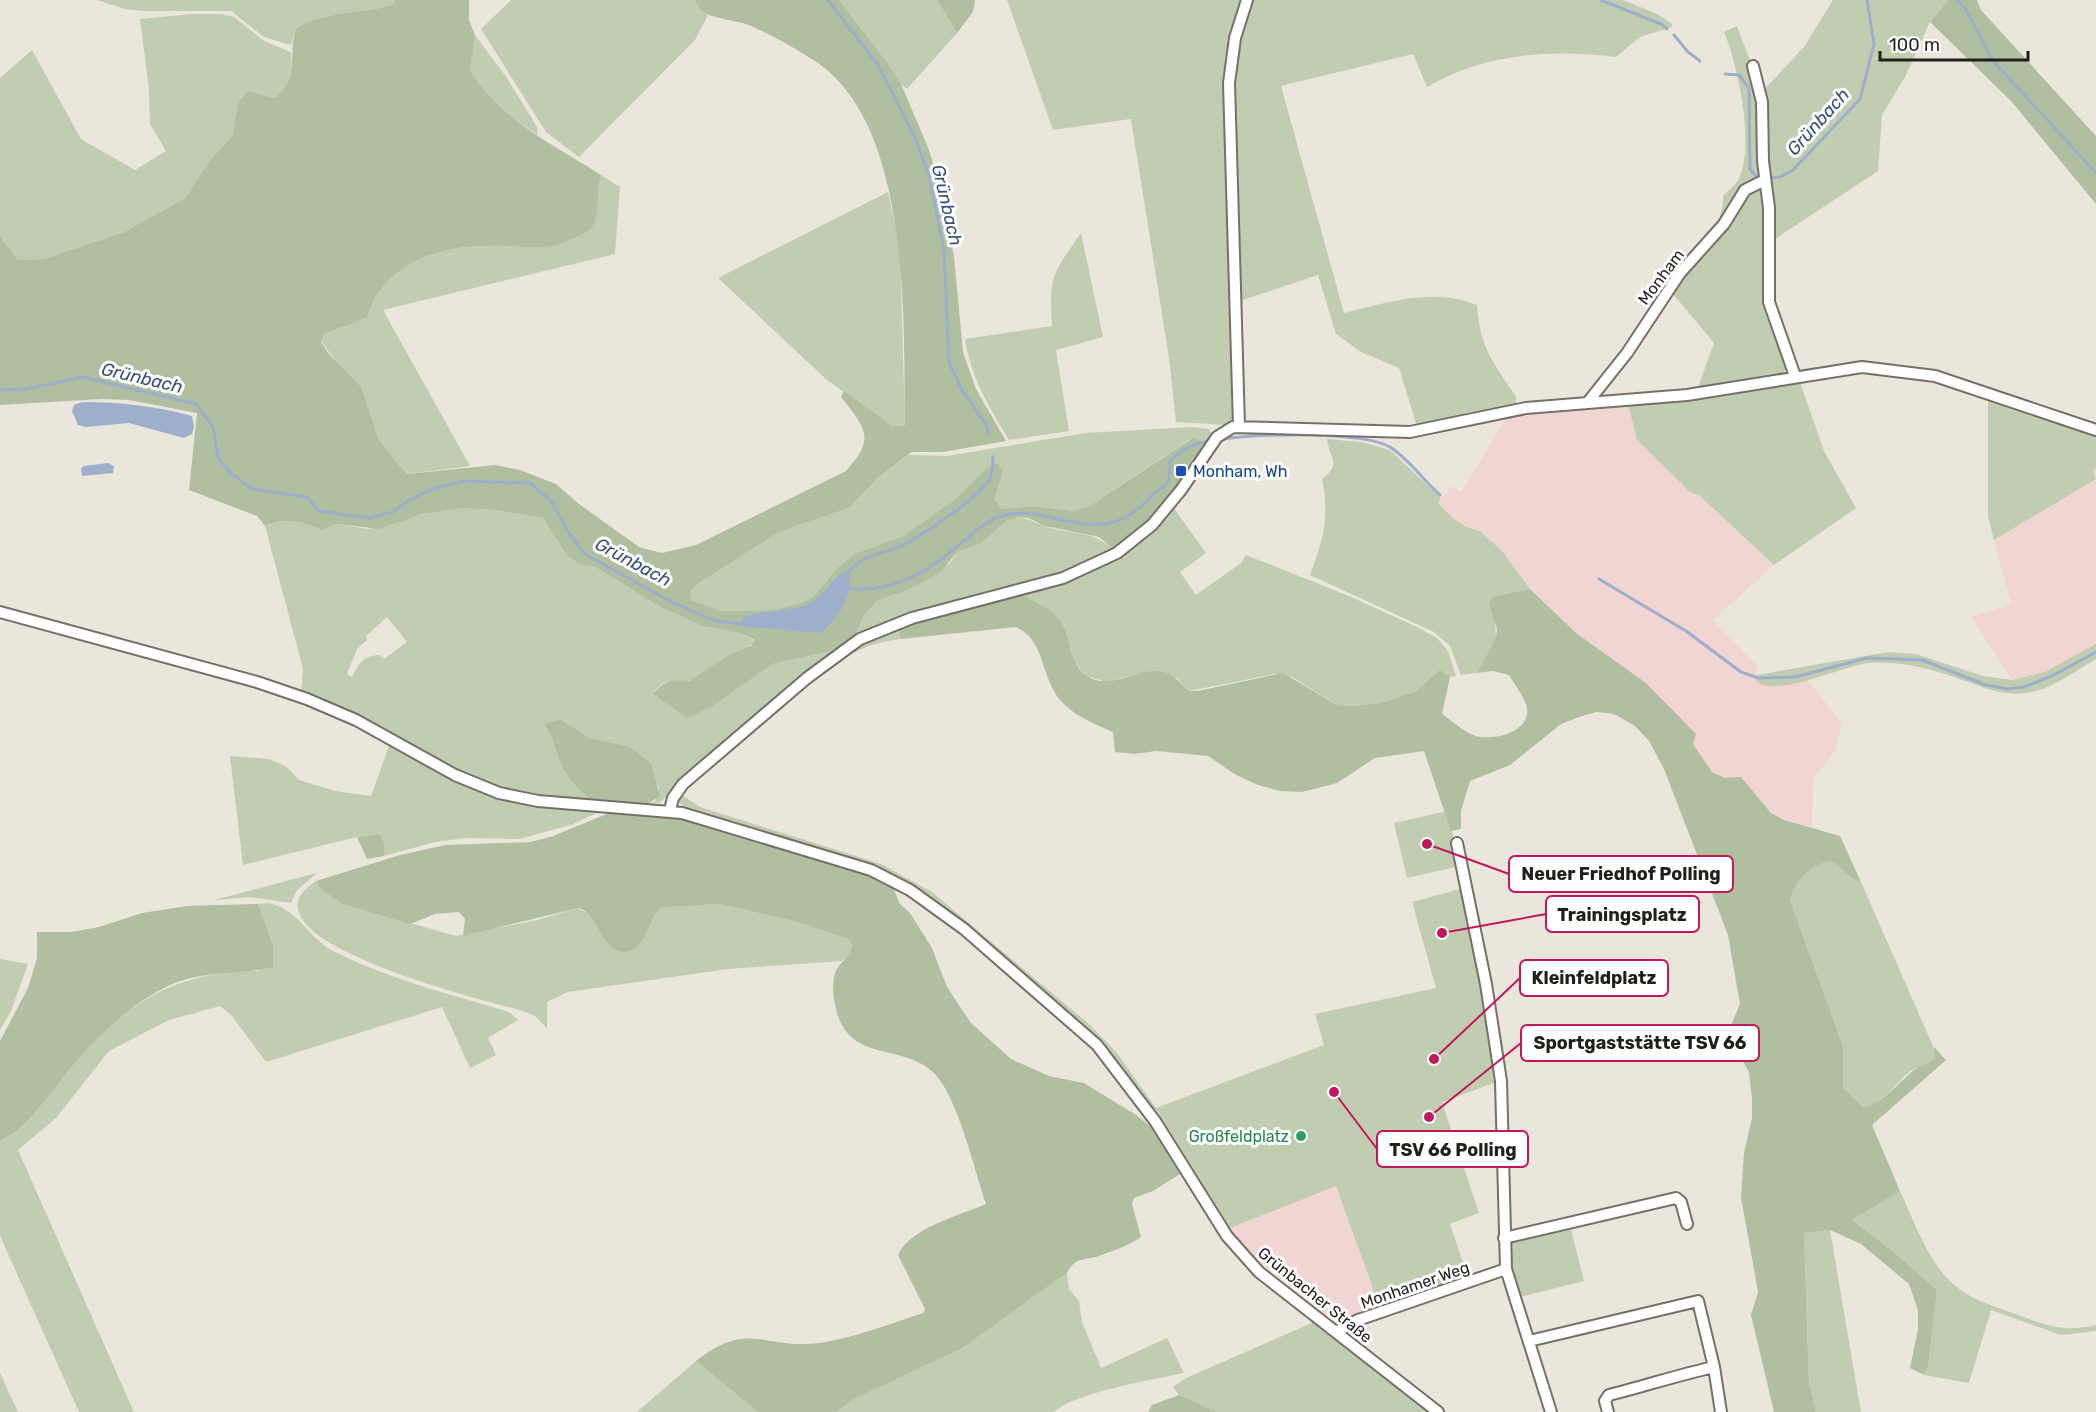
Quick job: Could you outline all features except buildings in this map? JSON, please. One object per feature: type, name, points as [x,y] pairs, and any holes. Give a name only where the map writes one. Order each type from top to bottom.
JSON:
[{"type":"street","points":[[1239,426],[1229,94],[1235,38],[1247,0]]},
{"type":"street","points":[[1753,66],[1762,102],[1768,208],[1769,302],[1795,376]]},
{"type":"street","name":"Monham","points":[[1588,402],[1627,352],[1680,273],[1724,224],[1745,190],[1765,180]]},
{"type":"street","points":[[670,810],[673,798],[683,784],[807,678],[860,639],[912,618],[1063,578],[1117,553],[1152,525],[1165,510],[1213,441],[1239,426],[1397,433],[1517,409],[1687,395],[1862,367],[1911,371],[1964,384],[2096,430]]},
{"type":"street","name":"Grünbacher Straße","points":[[0,612],[257,682],[307,699],[356,720],[455,775],[499,793],[538,801],[670,810],[871,870],[927,900],[1080,1028],[1110,1060],[1155,1121],[1208,1208],[1245,1258],[1279,1289],[1438,1412]]},
{"type":"street","points":[[1457,843],[1486,984],[1501,1081],[1506,1269],[1551,1412]]},
{"type":"street","points":[[1504,1238],[1676,1198],[1681,1202],[1687,1224]]},
{"type":"street","name":"Monhamer Weg","points":[[1335,1332],[1358,1320],[1506,1269]]},
{"type":"street","points":[[1529,1341],[1698,1301],[1714,1367],[1721,1412]]},
{"type":"street","points":[[1608,1412],[1605,1401],[1609,1395],[1649,1385],[1660,1379],[1714,1367]]},
{"type":"shaded area","points":[[1628,404],[1637,440],[1690,492],[1700,496],[1774,565],[1713,620],[1757,666],[1757,682],[1761,685],[1808,681],[1842,723],[1835,751],[1813,779],[1812,827],[1784,820],[1771,813],[1741,777],[1725,778],[1712,772],[1693,744],[1696,734],[1646,683],[1576,633],[1530,589],[1502,551],[1480,531],[1466,527],[1453,518],[1438,502],[1452,486],[1461,492],[1506,418]]},
{"type":"shaded area","points":[[2096,479],[2096,659],[2035,692],[2021,693],[1971,617],[2011,604],[1994,540]]},
{"type":"shaded area","points":[[1336,1186],[1380,1308],[1335,1323],[1258,1260],[1230,1228]]},
{"type":"green space","points":[[97,0],[395,0],[393,5],[381,8],[318,18],[307,22],[296,28],[291,45],[264,37],[231,11],[144,11],[125,9]]},
{"type":"green space","points":[[395,0],[469,0],[469,20],[475,35],[470,71],[497,104],[512,118],[601,175],[596,218],[587,232],[548,247],[468,247],[451,249],[418,260],[403,268],[390,279],[376,296],[367,318],[324,334],[321,342],[329,354],[361,387],[378,438],[398,465],[408,474],[495,465],[520,470],[556,484],[579,504],[639,547],[662,553],[696,545],[846,471],[861,450],[864,434],[857,417],[841,397],[844,391],[892,426],[905,426],[904,333],[895,226],[885,173],[868,126],[844,87],[810,58],[746,24],[707,14],[701,10],[695,0],[839,0],[887,62],[901,84],[927,145],[941,186],[954,257],[963,352],[976,389],[1006,441],[943,452],[912,452],[879,477],[849,508],[779,532],[696,585],[690,592],[691,600],[721,611],[771,610],[801,603],[813,597],[838,567],[856,553],[902,537],[957,498],[989,466],[997,463],[1003,471],[994,500],[1002,509],[1033,506],[1074,511],[1091,505],[1193,438],[1207,444],[1155,514],[1113,549],[1099,537],[1045,526],[1028,518],[1017,517],[1006,521],[980,544],[957,552],[941,572],[908,590],[877,601],[864,615],[854,639],[836,650],[773,664],[713,706],[687,718],[653,694],[669,682],[689,681],[732,653],[751,646],[755,640],[740,633],[702,626],[662,608],[595,567],[581,565],[567,556],[543,518],[494,510],[462,508],[423,514],[379,529],[338,524],[322,530],[300,522],[279,521],[265,526],[257,516],[189,490],[197,413],[129,400],[102,399],[0,405],[0,236],[18,260],[43,259],[124,232],[185,198],[207,164],[232,136],[238,102],[248,91],[275,98],[283,89],[291,73],[296,28],[318,18],[392,5]]},
{"type":"green space","points":[[511,0],[695,0],[701,10],[708,15],[695,40],[579,157],[546,132],[481,29]]},
{"type":"green space","points":[[839,0],[937,0],[957,33],[907,89]]},
{"type":"green space","points":[[937,0],[975,0],[973,12],[957,33]]},
{"type":"green space","points":[[1007,0],[1243,0],[1229,51],[1235,417],[1227,425],[1176,422],[1169,358],[1131,119],[1053,130]]},
{"type":"green space","points":[[1251,0],[1623,0],[1657,14],[1672,24],[1672,27],[1640,37],[1616,57],[1567,54],[1519,56],[1472,67],[1427,87],[1413,54],[1281,86],[1344,313],[1410,298],[1444,297],[1477,305],[1485,344],[1494,364],[1516,397],[1516,405],[1417,426],[1399,368],[1361,352],[1336,334],[1318,275],[1240,301],[1233,102],[1238,50]]},
{"type":"green space","points":[[1833,0],[1948,0],[1930,22],[1906,75],[1882,115],[1878,171],[1766,245],[1766,283],[1787,367],[1784,373],[1697,390],[1714,343],[1673,294],[1712,233],[1722,208],[1723,196],[1739,179],[1744,164],[1743,105],[1724,32],[1737,26],[1762,92],[1804,47]]},
{"type":"green space","points":[[1948,0],[1977,0],[1981,10],[2096,136],[2096,204],[2011,101],[1930,22]]},
{"type":"green space","points":[[191,14],[221,14],[234,17],[264,41],[291,52],[291,72],[284,88],[275,98],[248,91],[238,102],[232,136],[207,164],[185,198],[124,232],[43,259],[18,260],[0,236],[0,78],[32,50],[81,139],[135,170],[166,151],[150,124],[149,90],[140,19]]},
{"type":"green space","points":[[475,35],[507,78],[537,127],[538,135],[499,107],[469,71]]},
{"type":"green space","points":[[601,175],[620,187],[615,254],[383,310],[470,466],[409,474],[398,466],[378,438],[370,416],[342,369],[321,341],[324,334],[367,318],[376,296],[390,279],[403,268],[418,260],[451,249],[468,247],[548,246],[566,242],[591,229],[594,224]]},
{"type":"green space","points":[[888,192],[900,248],[905,426],[892,426],[827,380],[718,278]]},
{"type":"green space","points":[[1081,233],[1103,337],[1056,350],[1069,431],[1009,440],[976,379],[965,339],[1052,326],[1052,285],[1058,267]]},
{"type":"green space","points":[[1799,379],[1824,451],[1856,508],[1774,565],[1700,496],[1690,492],[1637,440],[1628,404]]},
{"type":"green space","points":[[1988,397],[2096,435],[2096,468],[2093,470],[2096,479],[1994,540],[1988,517]]},
{"type":"green space","points":[[1191,427],[1209,429],[1213,436],[1207,444],[1192,438],[1091,505],[1074,511],[1033,506],[1002,509],[994,500],[997,463],[989,466],[957,498],[902,538],[856,553],[838,567],[813,597],[801,603],[771,610],[721,611],[690,600],[690,592],[696,585],[779,532],[849,508],[879,477],[909,455],[947,456],[1086,433]]},
{"type":"green space","points":[[1327,439],[1361,442],[1390,450],[1441,498],[1438,503],[1453,518],[1466,527],[1480,531],[1502,551],[1530,589],[1493,598],[1496,637],[1477,673],[1461,675],[1450,646],[1434,632],[1310,575],[1324,528],[1325,505],[1322,479],[1333,465]]},
{"type":"green space","points":[[1173,507],[1206,553],[1180,572],[1196,595],[1241,563],[1246,555],[1349,596],[1437,638],[1448,651],[1456,676],[1450,677],[1440,671],[1416,691],[1381,703],[1351,706],[1337,705],[1292,677],[1274,674],[1189,691],[1177,678],[1136,674],[1106,682],[1086,676],[1075,662],[1065,631],[1058,618],[1020,594],[1076,577],[1113,559]]},
{"type":"green space","points":[[445,509],[494,510],[543,518],[567,556],[581,565],[595,567],[662,608],[702,626],[740,633],[755,641],[726,657],[696,678],[662,684],[653,694],[713,706],[773,664],[836,650],[659,803],[649,803],[655,802],[659,788],[652,774],[651,763],[629,746],[590,738],[560,719],[544,724],[565,772],[573,784],[591,801],[519,794],[492,786],[455,770],[380,727],[301,691],[303,669],[265,526],[279,521],[300,522],[322,530],[338,524],[368,529],[392,525],[402,520]],"holes":[[[387,617],[407,642],[384,659],[379,655],[365,659],[352,677],[347,674],[357,649],[367,640],[366,636]]]},
{"type":"green space","points":[[1017,517],[1055,529],[1088,535],[1113,549],[1074,571],[854,639],[864,615],[877,601],[908,590],[950,563],[957,552],[980,544],[1005,521]]},
{"type":"green space","points":[[1530,589],[1576,633],[1646,683],[1696,734],[1693,744],[1712,772],[1725,778],[1741,777],[1771,813],[1784,820],[1840,836],[1861,882],[1830,861],[1804,874],[1796,885],[1790,900],[1843,1046],[1843,1087],[1863,1107],[1877,1102],[1914,1070],[1935,1058],[1934,1047],[1946,1060],[1872,1125],[1900,1191],[1852,1220],[1894,1252],[1937,1290],[1928,1367],[1924,1375],[1910,1368],[1918,1329],[1918,1310],[1909,1284],[1861,1244],[1830,1230],[1804,1233],[1809,1381],[1816,1412],[1774,1412],[1751,1315],[1758,1292],[1741,1197],[1744,1153],[1752,1118],[1752,1099],[1749,1073],[1729,1030],[1740,1004],[1728,935],[1664,769],[1649,741],[1635,726],[1614,714],[1597,712],[1561,724],[1510,765],[1470,781],[1461,811],[1461,829],[1451,831],[1424,751],[1375,758],[1337,783],[1302,792],[1280,791],[1258,785],[1236,775],[1208,756],[1156,751],[1135,754],[1115,752],[1113,732],[1081,717],[1060,700],[1050,684],[1037,647],[1032,639],[1016,627],[901,639],[897,627],[1020,594],[1046,608],[1059,619],[1076,664],[1087,676],[1096,680],[1115,680],[1144,672],[1164,672],[1175,677],[1189,691],[1198,691],[1283,673],[1337,705],[1381,703],[1416,691],[1440,670],[1450,677],[1442,714],[1473,735],[1489,737],[1508,734],[1523,724],[1527,717],[1527,708],[1522,695],[1509,675],[1493,671],[1477,673],[1496,637],[1497,629],[1489,604],[1493,597]]},
{"type":"green space","points":[[897,627],[901,639],[861,649],[825,669],[865,640]]},
{"type":"green space","points":[[2096,644],[2096,659],[2051,685],[2023,693],[1999,692],[1933,670],[1887,663],[1858,665],[1795,684],[1767,686],[1757,682],[1757,675],[1888,652],[1916,654],[1983,676],[2013,680],[2045,672]]},
{"type":"green space","points":[[560,719],[590,738],[629,746],[651,763],[660,796],[649,803],[591,801],[573,784],[565,772],[544,724]]},
{"type":"green space","points":[[390,743],[494,796],[546,806],[607,808],[571,825],[519,839],[466,838],[435,842],[384,856],[385,845],[380,834],[357,837],[243,865],[230,756],[269,759],[287,767],[299,780],[335,791],[371,796]]},
{"type":"green space","points":[[682,792],[682,795],[700,807],[881,864],[932,892],[1090,1025],[1117,1053],[1156,1108],[1324,1045],[1315,1014],[1436,988],[1412,902],[1461,889],[1482,983],[1499,1081],[1442,1102],[1479,1213],[1450,1224],[1468,1277],[1380,1308],[1336,1186],[1230,1228],[1156,1109],[1154,1114],[1126,1075],[1077,1024],[969,929],[932,901],[869,866],[824,849],[686,808],[677,801]]},
{"type":"green space","points":[[619,809],[675,814],[867,874],[892,885],[900,904],[910,913],[932,948],[947,987],[971,1023],[1011,1059],[1049,1076],[1084,1083],[1150,1126],[1180,1174],[1153,1191],[1134,1198],[1132,1204],[1141,1237],[1097,1257],[1074,1263],[1067,1273],[961,1349],[854,1399],[837,1412],[758,1412],[696,1361],[714,1348],[730,1341],[757,1339],[784,1343],[819,1343],[858,1334],[923,1313],[925,1309],[898,1255],[904,1245],[924,1230],[986,1204],[958,1116],[934,1073],[907,1058],[864,1045],[852,1038],[843,1026],[835,1005],[833,982],[837,969],[851,950],[852,946],[848,939],[801,923],[720,904],[662,907],[653,918],[638,946],[624,952],[610,946],[591,917],[578,908],[463,936],[465,919],[459,912],[435,914],[410,924],[340,903],[319,888],[316,881],[400,855],[446,845],[531,842],[553,836]]},
{"type":"green space","points":[[1447,811],[1460,866],[1407,878],[1394,823]]},
{"type":"green space","points":[[380,834],[385,845],[384,856],[367,859],[357,837]]},
{"type":"green space","points":[[1830,861],[1861,882],[1936,1053],[1929,1064],[1915,1068],[1885,1096],[1863,1107],[1843,1087],[1843,1046],[1790,900],[1796,885],[1804,874],[1815,866]]},
{"type":"green space","points":[[317,873],[297,890],[291,903],[250,897],[214,900]]},
{"type":"green space","points":[[316,881],[319,888],[340,903],[456,936],[537,920],[577,908],[592,915],[607,941],[642,941],[651,920],[662,906],[720,904],[801,923],[848,939],[852,946],[851,952],[842,961],[728,969],[568,992],[547,1002],[547,1028],[535,1016],[523,1011],[421,982],[375,965],[335,946],[306,925],[298,903]]},
{"type":"green space","points":[[268,903],[287,911],[324,945],[354,961],[420,985],[509,1012],[518,1020],[488,1038],[496,1055],[470,1068],[442,1007],[266,1062],[232,1016],[220,1006],[169,1020],[109,1051],[56,1118],[18,1150],[134,1412],[79,1412],[0,1236],[0,1141],[25,1123],[100,1036],[144,1001],[168,988],[194,979],[224,973],[258,971],[273,945],[258,904]]},
{"type":"green space","points":[[258,904],[273,945],[273,967],[207,975],[180,981],[136,1005],[84,1053],[41,1106],[18,1130],[0,1141],[0,1041],[28,988],[37,958],[37,932],[71,932],[99,927],[142,913],[187,906]]},
{"type":"green space","points":[[0,959],[28,964],[11,1011],[0,1030]]},
{"type":"green space","points":[[1900,1191],[1931,1256],[1948,1279],[1965,1293],[1980,1301],[2041,1323],[2066,1328],[2096,1325],[2096,1331],[2061,1335],[1991,1310],[1969,1383],[1924,1375],[1928,1367],[1937,1290],[1894,1252],[1852,1220]]},
{"type":"green space","points":[[1571,1230],[1584,1281],[1520,1297],[1508,1250],[1510,1243],[1518,1239]]},
{"type":"green space","points":[[1830,1230],[1861,1412],[1816,1412],[1809,1381],[1804,1233]]},
{"type":"green space","points":[[1067,1273],[1069,1289],[1079,1301],[1082,1322],[1101,1368],[1167,1338],[1184,1373],[1079,1398],[1054,1412],[837,1412],[854,1399],[961,1349]]},
{"type":"green space","points":[[1314,1322],[1432,1412],[1217,1412],[1179,1395],[1173,1387],[1186,1378]]},
{"type":"green space","points":[[696,1361],[758,1412],[637,1412]]},
{"type":"green space","points":[[0,1373],[18,1412],[0,1412]]},
{"type":"green space","points":[[1179,1395],[1217,1412],[1148,1412],[1152,1405]]},
{"type":"water","points":[[82,402],[137,405],[192,416],[194,427],[192,434],[184,438],[129,423],[86,427],[78,425],[72,411],[74,405]]},
{"type":"water","points":[[108,463],[114,466],[113,473],[82,476],[81,468],[84,466]]},
{"type":"water","points":[[848,571],[849,589],[844,605],[821,633],[746,627],[741,624],[743,618],[751,615],[804,606],[812,602],[842,573]]},
{"type":"waterway","name":"Grünbach","points":[[828,0],[878,65],[915,138],[929,176],[944,250],[949,362],[963,392],[986,424],[988,433]]},
{"type":"waterway","name":"Grünbach","points":[[1601,0],[1661,24],[1667,29]]},
{"type":"waterway","name":"Grünbach","points":[[1772,178],[1780,177],[1793,170],[1860,99],[1874,44],[1867,0]]},
{"type":"waterway","name":"Grünbach","points":[[1957,0],[1965,8],[1993,61],[2096,173]]},
{"type":"waterway","name":"Grünbach","points":[[1674,35],[1688,52],[1700,61]]},
{"type":"waterway","name":"Grünbach","points":[[1725,74],[1739,75],[1749,88],[1750,169],[1756,176]]},
{"type":"waterway","name":"Grünbach","points":[[0,390],[26,389],[83,377],[196,404],[213,427],[218,458],[231,473],[252,489],[307,497],[319,511],[369,518],[393,512],[409,500],[433,489],[465,481],[530,483],[551,501],[569,533],[585,554],[670,601],[715,621],[743,624]]},
{"type":"waterway","points":[[1222,439],[1309,435],[1357,438],[1376,442],[1397,452],[1440,495]]},
{"type":"waterway","points":[[849,588],[874,589],[922,572],[950,553],[976,530],[998,517],[1017,513],[1095,524],[1114,522],[1134,513],[1154,493],[1167,485],[1170,461],[1174,457],[1188,447],[1210,441]]},
{"type":"waterway","name":"Grünbach","points":[[847,573],[863,560],[906,544],[918,537],[973,497],[989,480],[993,469],[993,457]]},
{"type":"waterway","points":[[1599,579],[1686,631],[1741,672],[1758,678],[1795,677],[1867,658],[1922,660],[1986,685],[2008,689],[2024,687],[2054,675],[2096,652]]},
{"type":"place","name":"Monham, Wh","points":[[1181,471]]},
{"type":"place","name":"Neuer Friedhof Polling","points":[[1427,844]]},
{"type":"place","name":"Trainingsplatz","points":[[1442,933]]},
{"type":"place","name":"Kleinfeldplatz","points":[[1434,1059]]},
{"type":"place","name":"TSV 66 Polling","points":[[1334,1092]]},
{"type":"place","name":"Sportgaststätte TSV 66","points":[[1429,1117]]},
{"type":"place","name":"Großfeldplatz","points":[[1301,1136]]}]
